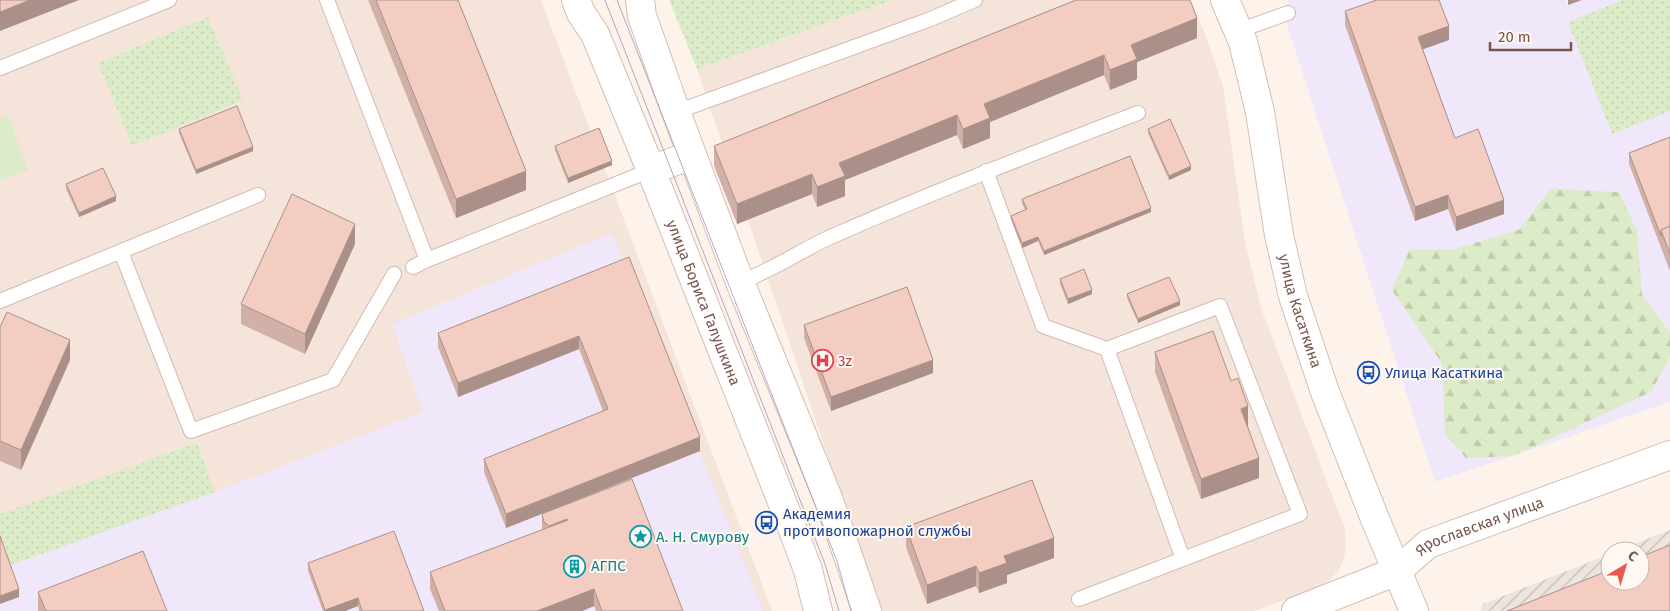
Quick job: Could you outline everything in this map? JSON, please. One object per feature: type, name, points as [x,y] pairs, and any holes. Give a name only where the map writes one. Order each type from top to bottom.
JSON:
[{"type":"main road","name":"улица Бориса Галушкина","points":[[576,0],[581,13],[595,34],[651,170],[788,517],[808,570],[818,611]]},
{"type":"main road","points":[[640,0],[642,16],[676,112],[740,282],[828,498],[867,611]]},
{"type":"main road","name":"улица Касаткина","points":[[1225,0],[1243,42],[1260,112],[1279,236],[1293,296],[1325,392],[1414,611]]},
{"type":"main road","points":[[651,170],[692,155]]},
{"type":"main road","name":"Ярославская улица","points":[[1296,611],[1397,571],[1428,544],[1670,455]]},
{"type":"lane","points":[[0,68],[169,0]]},
{"type":"lane","points":[[327,0],[427,260]]},
{"type":"lane","points":[[676,112],[928,20],[975,0]]},
{"type":"lane","points":[[1238,31],[1288,13]]},
{"type":"lane","points":[[740,282],[764,273],[832,236],[986,172],[1138,113]]},
{"type":"lane","points":[[413,267],[651,170]]},
{"type":"lane","points":[[986,172],[1042,326],[1108,349],[1220,306],[1300,514],[1080,599]]},
{"type":"lane","points":[[0,301],[258,195]]},
{"type":"lane","points":[[121,252],[191,431],[332,380],[394,274]]},
{"type":"lane","points":[[1108,349],[1183,559]]},
{"type":"shaded area","points":[[0,0],[541,0],[772,611],[0,611]]},
{"type":"shaded area","points":[[893,0],[1190,0],[1206,36],[1223,86],[1245,242],[1261,308],[1345,529],[1345,555],[1339,570],[1329,581],[1318,588],[1254,611],[880,611],[697,69]]},
{"type":"shaded area","points":[[1288,0],[1566,0],[1568,5],[1582,0],[1670,0],[1670,402],[1435,482],[1288,28]]},
{"type":"shaded area","points":[[612,233],[763,611],[0,611],[0,604],[19,597],[8,566],[215,492],[423,412],[392,324]]},
{"type":"shaded area","points":[[1670,530],[1670,611],[1481,611],[1483,604],[1600,558],[1600,591],[1650,591],[1650,541],[1642,541]]},
{"type":"green space","points":[[669,0],[893,0],[697,69]]},
{"type":"green space","points":[[1622,0],[1670,0],[1670,111],[1612,134],[1568,22]]},
{"type":"green space","points":[[208,17],[243,100],[132,146],[98,63]]},
{"type":"green space","points":[[8,115],[28,170],[0,180],[0,117]]},
{"type":"green space","points":[[1550,189],[1619,192],[1637,231],[1642,295],[1670,333],[1670,357],[1651,392],[1513,456],[1466,458],[1445,434],[1442,363],[1392,290],[1410,249],[1454,249],[1519,230]]},
{"type":"green space","points":[[197,443],[215,492],[8,566],[0,544],[0,514]]},
{"type":"building","points":[[0,0],[30,0],[0,12]]},
{"type":"building","points":[[376,0],[458,0],[526,171],[456,199]]},
{"type":"building","points":[[1076,0],[1190,0],[1197,18],[1131,45],[1137,59],[1110,70],[1104,55],[984,104],[990,118],[963,129],[957,115],[839,163],[845,176],[817,187],[812,174],[737,204],[714,146]]},
{"type":"building","points":[[1377,0],[1439,0],[1449,26],[1418,37],[1455,138],[1478,129],[1504,200],[1456,217],[1448,195],[1415,207],[1345,11]]},
{"type":"building","points":[[237,106],[253,147],[196,170],[179,129]]},
{"type":"building","points":[[1170,119],[1191,166],[1169,176],[1148,129]]},
{"type":"building","points":[[599,128],[612,161],[568,178],[555,146]]},
{"type":"building","points":[[1670,137],[1670,226],[1661,230],[1661,236],[1629,153]]},
{"type":"building","points":[[1130,156],[1151,208],[1044,251],[1038,237],[1022,243],[1011,216],[1027,209],[1022,199]]},
{"type":"building","points":[[103,168],[116,196],[79,213],[66,184]]},
{"type":"building","points":[[292,194],[355,224],[305,334],[241,304]]},
{"type":"building","points":[[1670,226],[1670,254],[1661,230]]},
{"type":"building","points":[[629,257],[700,437],[506,514],[484,459],[608,409],[579,336],[458,383],[438,333]]},
{"type":"building","points":[[1084,269],[1092,290],[1068,299],[1060,279]]},
{"type":"building","points":[[1169,277],[1180,301],[1138,319],[1127,294]]},
{"type":"building","points":[[907,287],[933,360],[831,397],[804,325]]},
{"type":"building","points":[[7,312],[70,340],[21,450],[0,441],[0,327]]},
{"type":"building","points":[[1213,331],[1231,381],[1238,378],[1248,406],[1241,409],[1259,458],[1201,479],[1155,352]]},
{"type":"building","name":"АГПС","points":[[632,479],[683,611],[602,611],[594,589],[537,611],[445,611],[430,572],[568,520],[549,526],[544,522],[542,515]]},
{"type":"building","points":[[1032,480],[1054,538],[1004,556],[1007,563],[979,573],[976,566],[927,585],[906,527]]},
{"type":"building","points":[[394,531],[424,611],[362,611],[358,598],[325,610],[308,563]]},
{"type":"building","points":[[0,536],[19,589],[0,596]]},
{"type":"building","points":[[1670,545],[1670,611],[1507,611],[1600,574],[1600,591],[1650,591],[1650,553]]},
{"type":"building","points":[[143,551],[167,611],[46,611],[38,592]]},
{"type":"tram line","points":[[605,0],[825,564],[839,611]]},
{"type":"tram line","points":[[617,0],[837,561],[851,611]]},
{"type":"place","name":"3z","points":[[822,361]]},
{"type":"place","name":"Улица Касаткина","points":[[1369,373]]},
{"type":"place","name":"Академия противопожарной службы","points":[[767,523]]},
{"type":"place","name":"А. Н. Смурову","points":[[640,537]]},
{"type":"place","name":"АГПС","points":[[575,566]]}]
